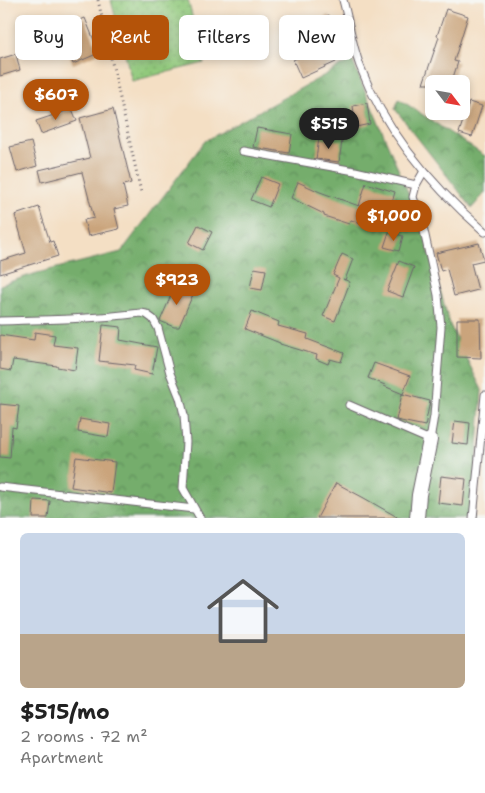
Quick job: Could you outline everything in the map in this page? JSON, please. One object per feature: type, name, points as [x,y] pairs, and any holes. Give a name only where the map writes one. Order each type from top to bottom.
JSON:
[{"type":"street","points":[[417,518],[419,495],[430,440]]},
{"type":"lane","points":[[343,0],[360,66],[373,98],[388,123],[424,171],[458,208],[485,232]]},
{"type":"lane","points":[[242,151],[345,169],[416,185]]},
{"type":"lane","points":[[349,405],[430,440],[442,327],[438,295],[424,230],[413,197],[416,185],[424,171]]},
{"type":"lane","points":[[0,321],[104,318],[140,313],[146,314],[153,319],[158,328],[184,415],[186,442],[183,488],[200,518]]},
{"type":"lane","points":[[473,518],[485,394]]},
{"type":"lane","points":[[0,487],[194,509]]},
{"type":"path","points":[[98,0],[141,192]]},
{"type":"green space","points":[[111,0],[188,0],[192,15],[179,15],[179,60],[203,60],[204,63],[132,81],[127,60],[169,60],[169,15],[115,15]]},
{"type":"green space","points":[[352,60],[421,223],[450,325],[482,390],[473,518],[0,518],[0,285],[37,273],[121,252],[205,141]]},
{"type":"green space","points":[[399,99],[425,116],[425,120],[431,120],[485,156],[485,193],[472,208],[395,109]]},
{"type":"building","points":[[446,9],[468,16],[454,61],[458,62],[454,75],[426,75],[439,37],[437,36]]},
{"type":"building","points":[[85,18],[92,36],[92,56],[73,64],[71,60],[82,60],[82,19]]},
{"type":"building","points":[[15,54],[15,60],[18,60],[20,70],[0,76],[0,59]]},
{"type":"building","points":[[293,60],[335,60],[336,62],[301,78]]},
{"type":"building","points":[[470,102],[482,106],[472,137],[459,133],[463,120],[470,120]]},
{"type":"building","points":[[367,103],[370,124],[356,127],[353,106]]},
{"type":"building","points":[[72,109],[77,121],[41,134],[36,121]]},
{"type":"building","points":[[113,109],[131,183],[123,185],[128,206],[114,209],[119,229],[88,236],[84,220],[94,218],[82,172],[42,182],[39,170],[90,158],[80,118]]},
{"type":"building","points":[[257,128],[292,134],[289,153],[253,147]]},
{"type":"building","points":[[319,138],[342,141],[339,162],[316,159]]},
{"type":"building","points":[[31,142],[37,166],[17,172],[10,147]]},
{"type":"building","points":[[261,177],[278,184],[269,207],[251,200]]},
{"type":"building","points":[[298,182],[359,206],[366,183],[395,192],[384,230],[351,220],[349,224],[324,216],[324,214],[291,198]]},
{"type":"building","points":[[39,207],[50,242],[53,241],[58,256],[0,274],[0,261],[26,253],[15,215]]},
{"type":"building","points":[[198,225],[212,232],[203,250],[189,243]]},
{"type":"building","points":[[389,232],[403,236],[399,251],[384,247]]},
{"type":"building","points":[[479,243],[484,260],[471,263],[478,290],[454,296],[447,269],[441,271],[436,253]]},
{"type":"building","points":[[342,254],[353,259],[345,280],[350,282],[335,321],[323,316],[339,278],[333,275]]},
{"type":"building","points":[[399,261],[414,267],[403,297],[387,291]]},
{"type":"building","points":[[254,268],[266,270],[262,290],[250,288]]},
{"type":"building","points":[[176,284],[194,292],[179,327],[174,327],[160,321]]},
{"type":"building","points":[[252,311],[279,322],[278,326],[308,334],[307,339],[344,353],[341,362],[330,359],[328,364],[316,359],[317,355],[280,344],[245,329]]},
{"type":"building","points":[[457,319],[480,319],[481,358],[457,357]]},
{"type":"building","points":[[103,325],[121,327],[120,340],[157,347],[152,374],[134,370],[135,365],[99,361]]},
{"type":"building","points":[[35,332],[55,335],[53,345],[78,348],[75,370],[13,360],[11,371],[0,369],[0,335],[34,340]]},
{"type":"building","points":[[374,363],[410,376],[403,394],[368,378]]},
{"type":"building","points":[[402,394],[430,401],[425,426],[396,420]]},
{"type":"building","points":[[0,404],[19,406],[16,428],[12,427],[10,458],[0,457]]},
{"type":"building","points":[[80,419],[110,424],[108,437],[78,432]]},
{"type":"building","points":[[455,421],[470,423],[468,445],[452,443]]},
{"type":"building","points":[[76,457],[115,462],[111,493],[71,487]]},
{"type":"building","points":[[441,476],[466,479],[463,506],[438,503]]},
{"type":"building","points":[[336,483],[364,498],[399,518],[317,518]]},
{"type":"building","points":[[34,500],[50,501],[48,518],[33,518]]}]
